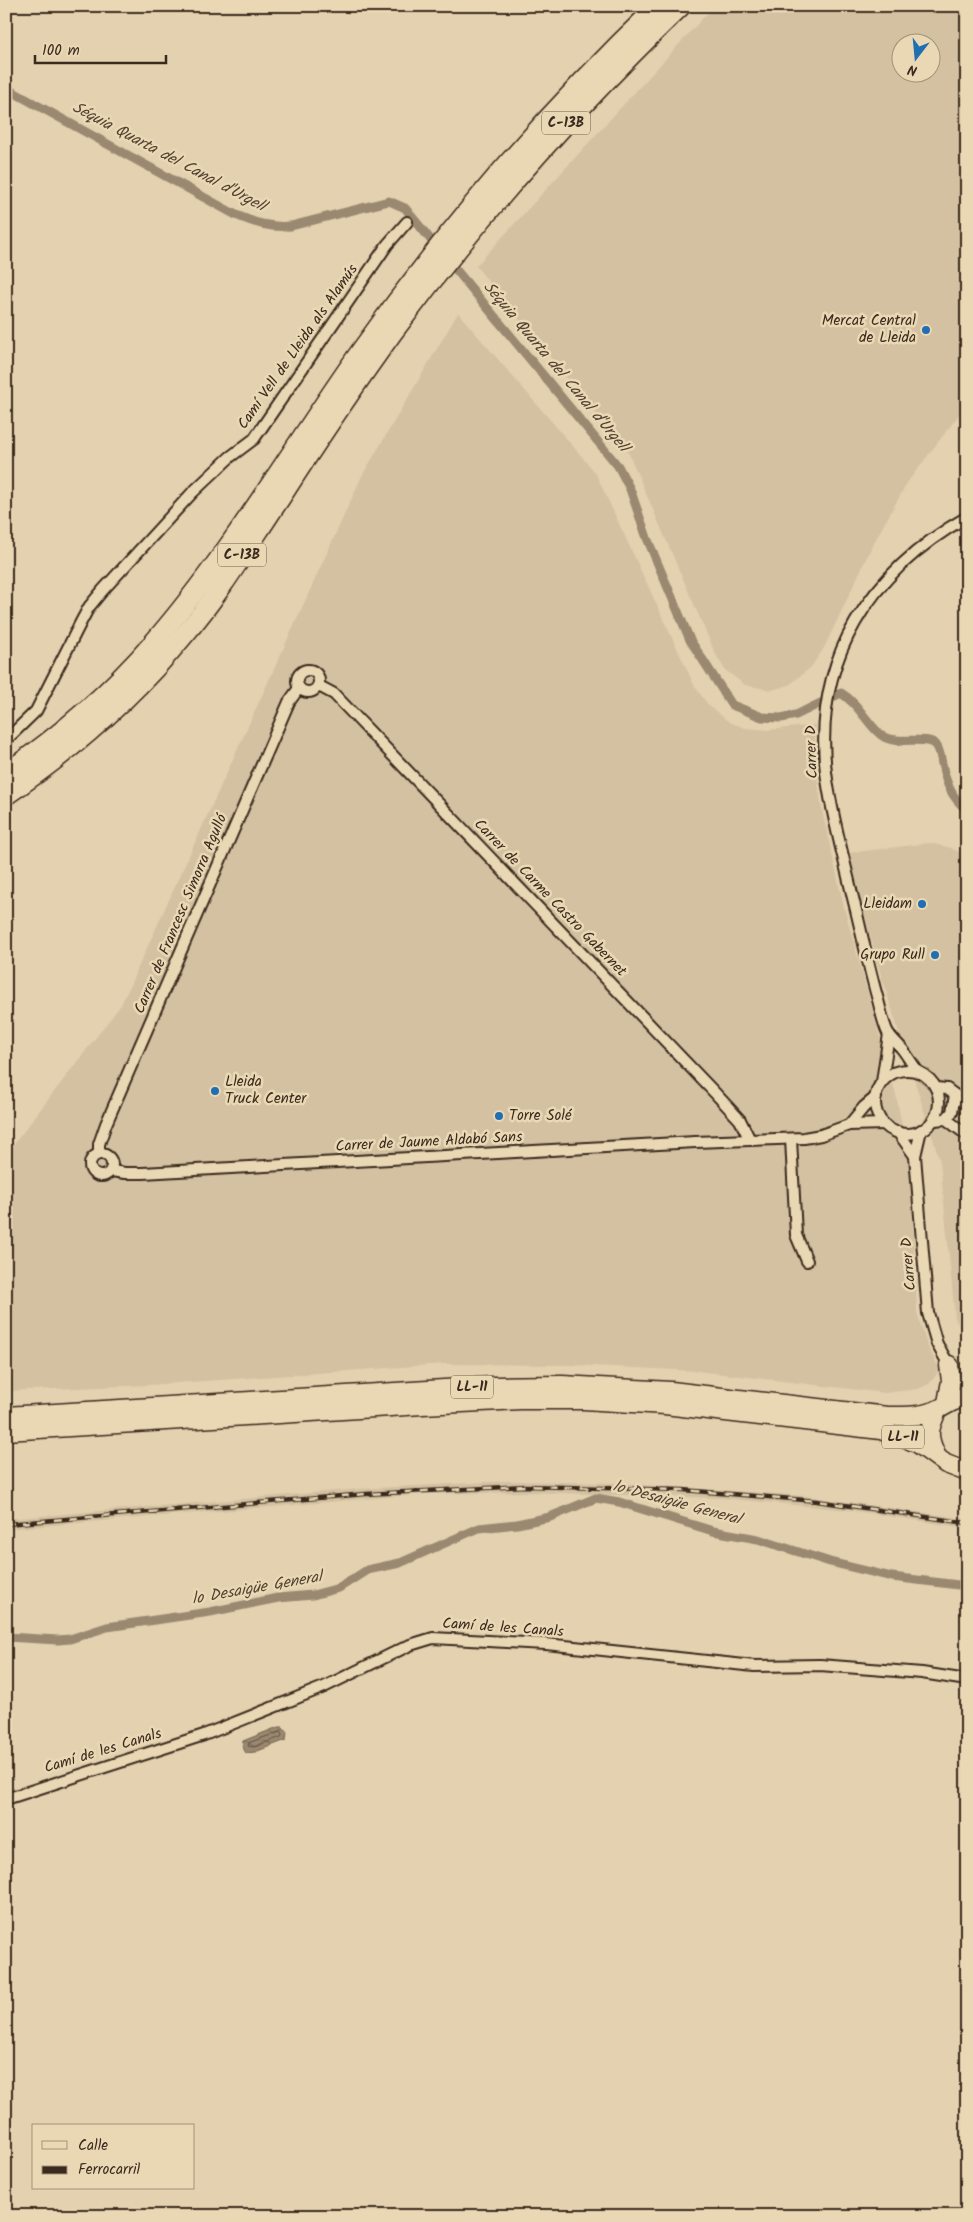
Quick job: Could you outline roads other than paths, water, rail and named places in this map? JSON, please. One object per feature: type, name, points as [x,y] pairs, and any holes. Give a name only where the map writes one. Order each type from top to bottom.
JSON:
[{"type":"highway","name":"C-13B","points":[[6,773],[46,744],[95,703],[174,619],[223,552],[348,370],[454,241],[546,121],[658,6]]},
{"type":"highway","name":"C-13B","points":[[454,241],[595,92],[681,6]]},
{"type":"highway","name":"C-13B","points":[[6,795],[54,762],[98,725],[143,681],[186,633],[233,569],[366,370],[430,270]]},
{"type":"highway","points":[[949,1365],[967,1380]]},
{"type":"highway","points":[[942,1407],[951,1381],[949,1365]]},
{"type":"highway","name":"LL-11","points":[[6,1416],[412,1391],[546,1385],[633,1388],[887,1416],[920,1416],[959,1398],[967,1398]]},
{"type":"highway","name":"LL-11","points":[[6,1431],[422,1405],[520,1400],[584,1400],[665,1405],[866,1428],[907,1439],[937,1456],[946,1464],[967,1472]]},
{"type":"highway","name":"LL-11","points":[[937,1456],[929,1441],[929,1429],[942,1407]]},
{"type":"street","name":"Camí Vell de Lleida als Alamús","points":[[6,740],[36,711],[89,607],[192,493],[230,457],[254,439],[387,246],[407,222]]},
{"type":"street","name":"Carrer D","points":[[918,1072],[889,1034],[872,976],[838,835],[828,781],[824,743],[828,691],[852,627],[884,580],[936,534],[967,517]]},
{"type":"street","points":[[309,670],[318,676],[319,686],[314,691],[308,692],[299,688],[297,681],[300,674],[309,670]]},
{"type":"street","name":"Carrer de Carme Castro Gabernet","points":[[319,686],[334,694],[722,1100],[743,1125],[750,1140]]},
{"type":"street","name":"Carrer de Francesc Simorra Agulló","points":[[99,1154],[98,1144],[106,1124],[289,702],[299,688]]},
{"type":"street","name":"Carrer D","points":[[882,1082],[889,1034]]},
{"type":"street","points":[[934,1120],[939,1101],[936,1088],[927,1077],[918,1072],[899,1071],[888,1076],[882,1082],[876,1097],[877,1112],[884,1124],[906,1134],[922,1130],[934,1120],[946,1119],[967,1135]]},
{"type":"street","points":[[936,1088],[947,1090],[967,1104]]},
{"type":"street","points":[[946,1119],[952,1112],[955,1096]]},
{"type":"street","points":[[850,1125],[864,1107],[876,1097]]},
{"type":"street","points":[[850,1125],[884,1124]]},
{"type":"street","name":"Carrer de Jaume Aldabó Sans","points":[[110,1170],[124,1173],[143,1173],[791,1138],[821,1135],[850,1125]]},
{"type":"street","name":"Carrer D","points":[[922,1130],[915,1156],[928,1313],[937,1344],[949,1365]]},
{"type":"street","points":[[898,1132],[915,1156]]},
{"type":"street","points":[[791,1138],[796,1235],[807,1261]]},
{"type":"street","points":[[99,1154],[109,1157],[112,1164],[110,1170],[101,1176],[92,1171],[90,1161],[99,1154]]},
{"type":"street","name":"Camí de les Canals","points":[[6,1798],[204,1735],[319,1689],[410,1645],[433,1638],[546,1644],[754,1666],[820,1665],[922,1673],[967,1680]]},
{"type":"water","points":[[278,1727],[283,1727],[287,1732],[286,1740],[255,1752],[246,1753],[242,1746],[243,1741]]},
{"type":"waterway","name":"Séquia Quarta del Canal d'Urgell","points":[[6,88],[236,215],[269,226],[291,226],[389,201],[405,208],[439,250]]},
{"type":"waterway","name":"Séquia Quarta del Canal d'Urgell","points":[[448,260],[618,466],[630,489],[647,538],[690,640],[732,705],[762,717],[781,718],[796,715],[841,693],[854,703],[874,728],[884,737],[897,740],[927,741],[936,745],[950,789],[967,810]]},
{"type":"waterway","name":"lo Desaigüe General","points":[[6,1637],[70,1639],[107,1627],[210,1612],[278,1598],[313,1595],[339,1588],[367,1570],[400,1563],[479,1528],[517,1524],[550,1517],[596,1498],[619,1502],[713,1531],[758,1539],[830,1562],[892,1577],[967,1586]]},
{"type":"railway","points":[[6,1524],[366,1494],[525,1486],[683,1490],[817,1501],[967,1523]]},
{"type":"place","name":"Mercat Central de Lleida","points":[[926,330]]},
{"type":"place","name":"Lleidam","points":[[922,904]]},
{"type":"place","name":"Grupo Rull","points":[[935,955]]},
{"type":"place","name":"Lleida Truck Center","points":[[215,1091]]},
{"type":"place","name":"Torre Solé","points":[[499,1116]]}]
